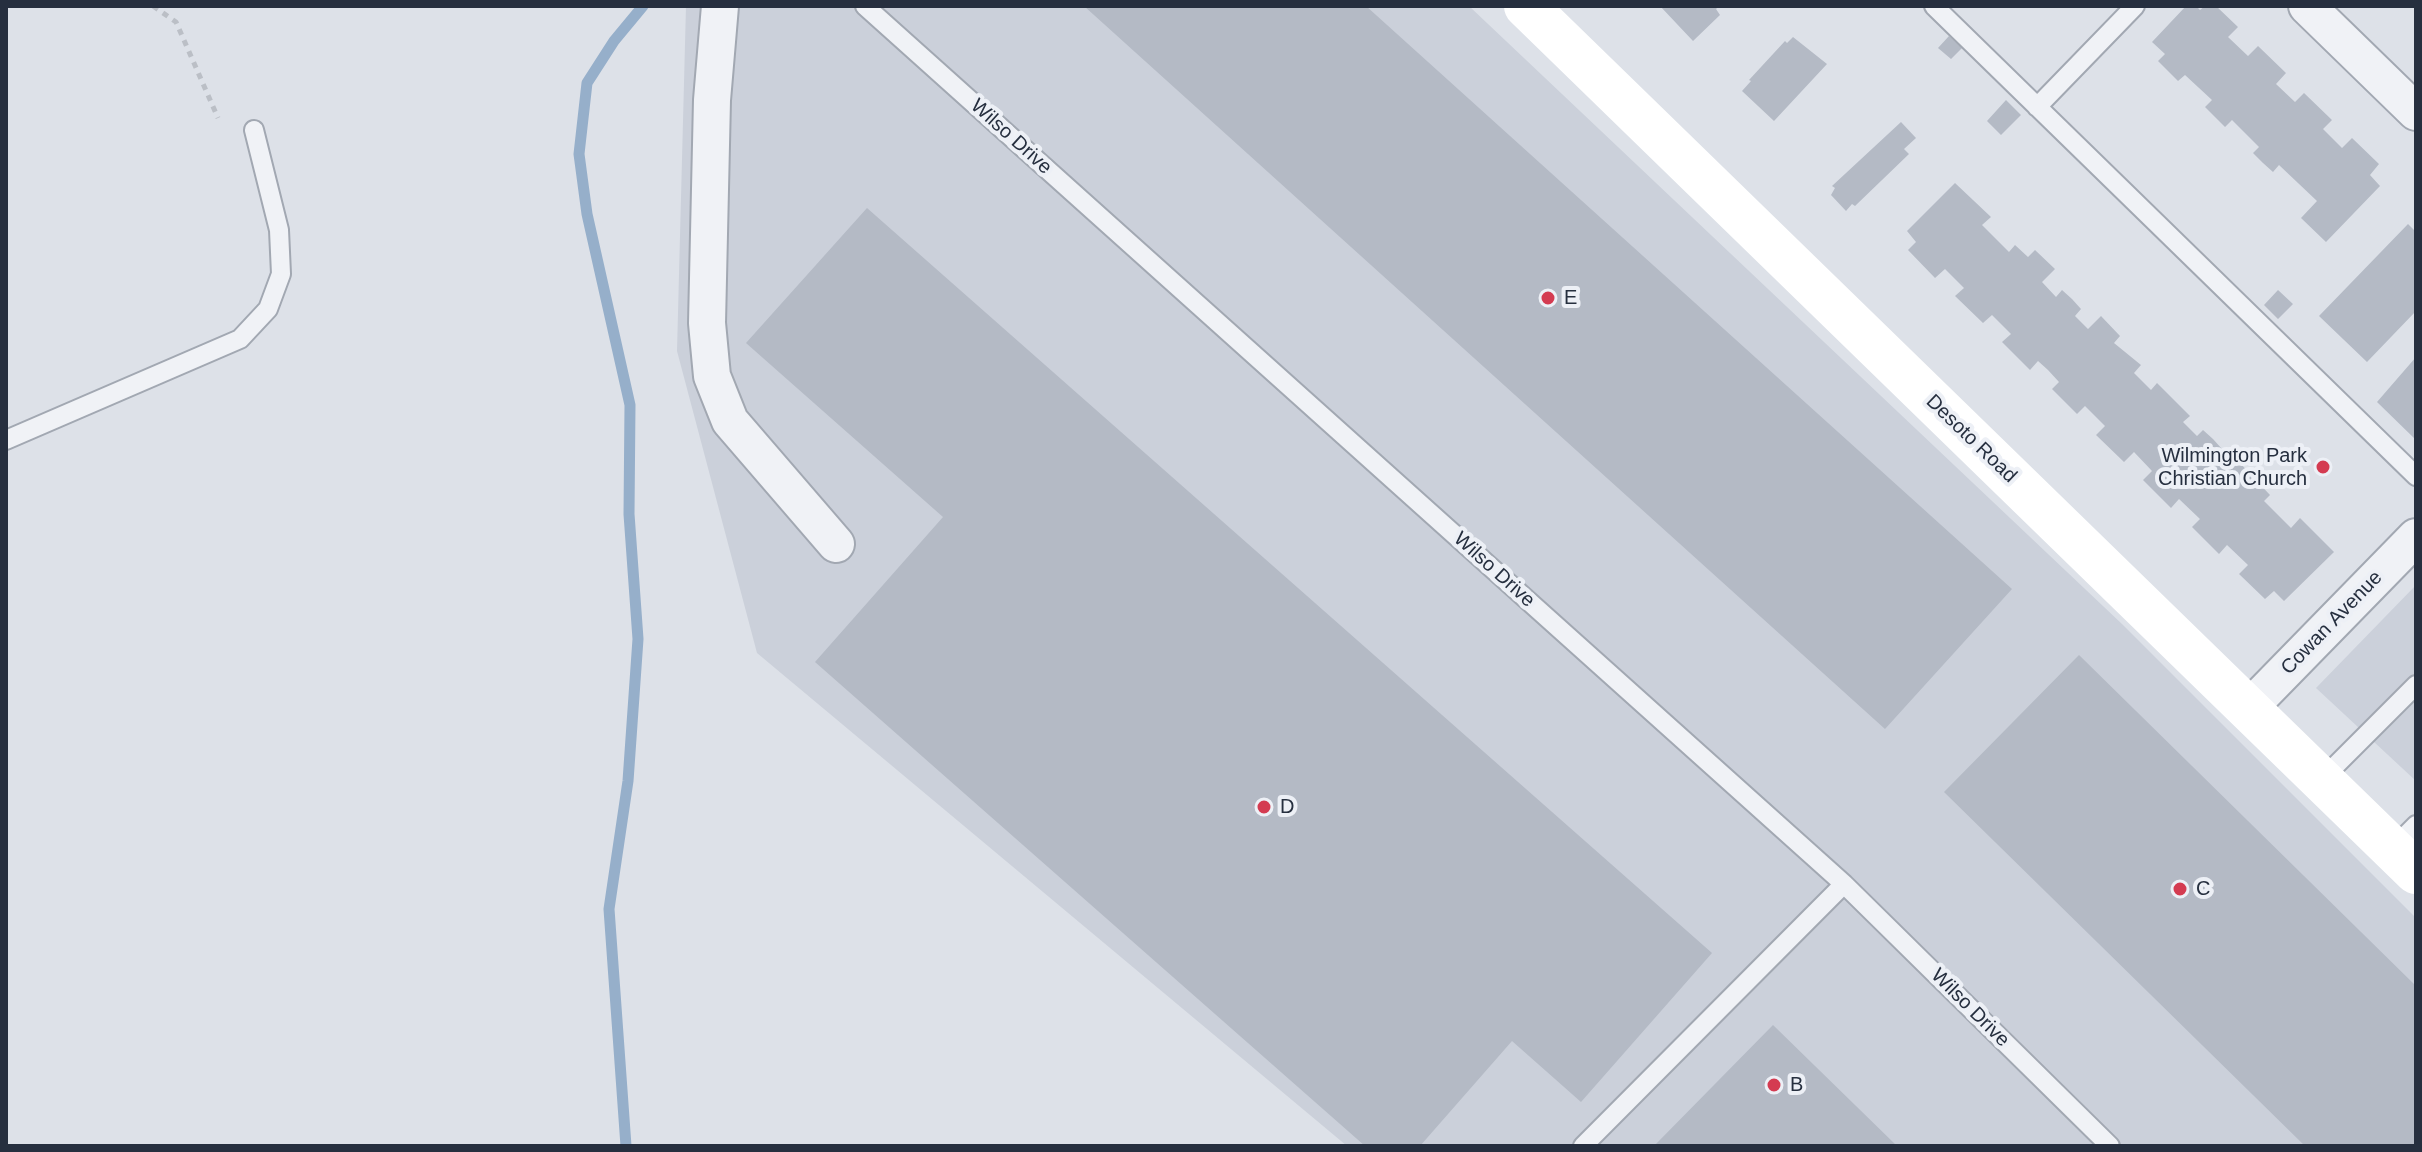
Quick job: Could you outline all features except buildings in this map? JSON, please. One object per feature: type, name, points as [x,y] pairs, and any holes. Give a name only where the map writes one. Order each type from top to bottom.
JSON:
[{"type":"street","points":[[720,6],[712,100],[707,307],[712,376],[730,421],[836,544]]},
{"type":"street","name":"Desoto Road","points":[[1526,6],[2321,780],[2408,848]]},
{"type":"street","points":[[2307,6],[2416,112]]},
{"type":"street","name":"Cowan Avenue","points":[[2248,709],[2416,537]]},
{"type":"lane","name":"Wilso Drive","points":[[865,6],[1844,884],[2110,1146]]},
{"type":"lane","points":[[1934,6],[2416,476]]},
{"type":"lane","points":[[2037,107],[2135,6]]},
{"type":"lane","points":[[6,440],[240,339],[268,309],[281,274],[279,230],[254,130]]},
{"type":"lane","points":[[2321,780],[2416,685]]},
{"type":"lane","points":[[1583,1146],[1844,884]]},
{"type":"path","points":[[153,6],[176,22],[218,118]]},
{"type":"shaded area","points":[[686,6],[1469,6],[2122,624],[2416,918],[2416,1146],[1347,1146],[757,653],[677,351]]},
{"type":"shaded area","points":[[2416,585],[2416,781],[2316,688]]},
{"type":"waterway","points":[[626,1146],[609,909],[628,781],[638,639],[629,514],[630,405],[587,214],[579,154],[587,83],[614,41],[643,6]]},
{"type":"place","name":"E","points":[[1548,298]]},
{"type":"place","name":"Wilmington Park Christian Church","points":[[2323,467]]},
{"type":"place","name":"D","points":[[1264,807]]},
{"type":"place","name":"C","points":[[2180,889]]},
{"type":"place","name":"B","points":[[1774,1085]]}]
